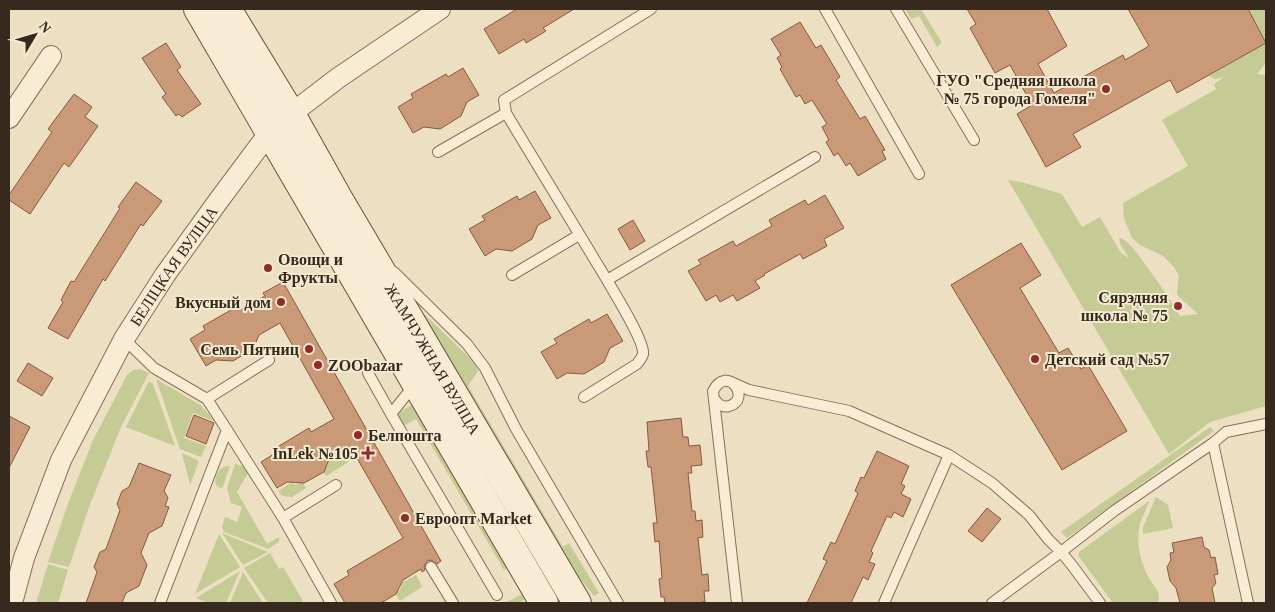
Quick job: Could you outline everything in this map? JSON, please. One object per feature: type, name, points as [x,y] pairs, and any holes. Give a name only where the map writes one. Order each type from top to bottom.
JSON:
[{"type":"main road","name":"ЖАМЧУЖНАЯ ВУЛІЦА","points":[[198,9],[268,133],[544,603]]},
{"type":"main road","name":"ЖАМЧУЖНАЯ ВУЛІЦА","points":[[227,9],[291,114],[338,198],[577,603]]},
{"type":"street","name":"БЕЛІЦКАЯ ВУЛІЦА","points":[[11,601],[24,558],[61,460],[124,339],[165,275],[268,133],[338,78],[440,9]]},
{"type":"street","points":[[9,118],[52,56]]},
{"type":"lane","points":[[584,397],[637,364],[643,353],[640,341],[607,280],[506,113],[504,100],[651,9]]},
{"type":"lane","points":[[825,9],[920,174]]},
{"type":"lane","points":[[896,9],[974,140]]},
{"type":"lane","points":[[438,152],[506,113]]},
{"type":"lane","points":[[607,280],[815,157]]},
{"type":"lane","points":[[512,275],[579,235]]},
{"type":"lane","points":[[365,243],[466,344],[485,368],[516,429],[618,603]]},
{"type":"lane","points":[[124,339],[154,368],[207,399],[283,518],[331,603]]},
{"type":"lane","points":[[207,399],[269,360]]},
{"type":"lane","points":[[368,373],[497,595]]},
{"type":"lane","points":[[737,603],[715,400],[713,396],[716,385],[722,381],[731,382],[749,390],[849,411],[949,456],[992,483],[1022,508],[1071,564],[1100,603]]},
{"type":"lane","points":[[715,400],[722,406],[734,404],[738,397],[738,388],[731,382]]},
{"type":"lane","points":[[391,414],[415,383]]},
{"type":"lane","points":[[992,603],[1114,511],[1226,432],[1266,424]]},
{"type":"lane","points":[[160,603],[227,430]]},
{"type":"lane","points":[[1213,443],[1248,603]]},
{"type":"lane","points":[[884,603],[949,456]]},
{"type":"lane","points":[[283,518],[336,485]]},
{"type":"lane","points":[[431,567],[452,603]]},
{"type":"green space","points":[[905,9],[921,9],[941,44],[937,47],[919,16],[911,19]]},
{"type":"green space","points":[[1248,9],[1266,9],[1266,42]]},
{"type":"green space","points":[[1266,43],[1266,63],[1257,74],[1266,75],[1266,406],[1210,422],[1169,454],[1008,180],[1062,194],[1082,227],[1100,217],[1121,253],[1129,258],[1120,244],[1119,239],[1121,238],[1138,255],[1180,316],[1198,314],[1178,296],[1179,276],[1174,267],[1163,256],[1140,245],[1132,238],[1124,218],[1123,203],[1188,166],[1162,120],[1216,89],[1214,84],[1224,77],[1215,79],[1209,76]]},
{"type":"green space","points":[[414,304],[475,363],[478,371],[468,386],[563,547],[569,543],[599,593],[594,596],[569,565]]},
{"type":"green space","points":[[140,369],[149,373],[121,427],[89,507],[69,567],[48,562],[93,440],[127,375],[133,370]]},
{"type":"green space","points":[[156,379],[202,406],[214,421],[193,413],[184,438],[206,446],[201,457],[180,449]]},
{"type":"green space","points":[[149,381],[153,384],[175,446],[126,427]]},
{"type":"green space","points":[[415,403],[531,596],[518,603],[505,603],[524,593],[508,567],[504,570],[416,419],[400,428],[396,414]]},
{"type":"green space","points":[[1210,427],[1214,431],[1067,538],[1061,532]]},
{"type":"green space","points":[[343,452],[348,461],[347,463],[326,476],[322,470],[327,467],[329,460]]},
{"type":"green space","points":[[182,453],[199,461],[190,485]]},
{"type":"green space","points":[[235,464],[243,466],[248,473],[237,492],[267,544],[279,537],[279,542],[268,549],[224,532],[222,527],[225,517],[237,522],[242,507],[231,503],[227,488]]},
{"type":"green space","points":[[226,466],[230,466],[222,489],[216,485],[216,479],[219,471]]},
{"type":"green space","points":[[302,481],[306,488],[292,497],[282,496],[278,491],[291,483],[296,485]]},
{"type":"green space","points":[[1156,497],[1168,505],[1173,528],[1143,534],[1143,527]]},
{"type":"green space","points":[[1149,501],[1140,524],[1138,538],[1141,559],[1149,578],[1158,592],[1158,603],[1113,603],[1078,555],[1079,552]]},
{"type":"green space","points":[[222,533],[268,552],[243,565]]},
{"type":"green space","points":[[219,534],[240,567],[195,594]]},
{"type":"green space","points":[[270,553],[279,569],[283,567],[303,601],[300,603],[268,603],[244,568]]},
{"type":"green space","points":[[48,564],[68,570],[58,603],[36,603]]},
{"type":"green space","points":[[240,571],[226,603],[208,603],[196,598]]},
{"type":"green space","points":[[243,572],[263,603],[230,603]]},
{"type":"green space","points":[[416,575],[422,587],[400,601],[395,593],[400,590],[402,583]]},
{"type":"building","points":[[517,9],[574,9],[543,28],[546,31],[526,43],[524,39],[499,54],[484,29]]},
{"type":"building","name":"ГУО \"Средняя школа № 75 города Гомеля\"","points":[[967,9],[1047,9],[1067,46],[1038,64],[1054,93],[1123,55],[1125,60],[1149,46],[1128,9],[1248,9],[1266,43],[1177,93],[1170,80],[1073,134],[1081,147],[1046,167],[1017,114],[1032,105],[1010,65],[995,73],[970,28],[976,24]]},
{"type":"building","points":[[800,22],[816,48],[821,45],[840,77],[836,80],[860,119],[865,116],[885,150],[882,151],[886,159],[858,176],[850,163],[846,166],[838,153],[834,156],[826,142],[829,140],[822,127],[827,124],[812,100],[805,104],[800,95],[796,97],[780,69],[782,67],[777,58],[781,55],[771,39]]},
{"type":"building","points":[[166,43],[181,67],[177,70],[201,104],[182,117],[179,114],[176,116],[162,97],[166,94],[142,58]]},
{"type":"building","points":[[463,68],[479,95],[467,102],[461,116],[440,129],[424,127],[413,133],[398,107],[413,98],[411,94],[446,74],[448,77]]},
{"type":"building","points":[[74,94],[92,107],[85,117],[98,126],[69,167],[64,163],[30,214],[9,200],[9,195],[52,132],[48,129]]},
{"type":"building","points":[[136,182],[162,201],[143,226],[141,224],[105,281],[103,279],[68,339],[48,328],[63,302],[61,300],[71,281],[74,282],[120,208],[118,207]]},
{"type":"building","points":[[535,191],[551,218],[538,225],[532,239],[512,251],[496,249],[485,256],[469,229],[485,220],[482,216],[517,196],[519,200]]},
{"type":"building","points":[[825,195],[844,228],[824,239],[827,246],[803,259],[800,254],[764,274],[755,281],[760,288],[737,301],[733,295],[720,302],[716,295],[706,301],[688,271],[701,264],[698,260],[733,241],[736,246],[772,226],[769,220],[805,200],[808,205]]},
{"type":"building","points":[[633,220],[645,241],[630,250],[618,229]]},
{"type":"building","name":"Детский сад №57","points":[[1021,243],[1041,275],[1020,288],[1059,353],[1068,348],[1081,369],[1088,365],[1127,431],[1062,470],[951,285]]},
{"type":"building","points":[[283,282],[441,561],[437,564],[431,560],[427,561],[424,567],[425,570],[422,572],[421,569],[403,580],[396,594],[381,603],[345,603],[334,584],[349,575],[347,571],[403,538],[350,446],[330,457],[324,472],[304,483],[287,482],[277,488],[261,462],[277,452],[274,449],[309,428],[311,432],[334,419],[280,323],[259,335],[253,349],[233,361],[216,360],[206,366],[190,339],[205,330],[203,326],[238,306],[240,310],[265,296],[263,293]]},
{"type":"building","points":[[607,314],[623,341],[610,348],[604,362],[584,374],[567,373],[557,379],[541,352],[557,343],[554,339],[589,319],[591,323]]},
{"type":"building","points":[[28,363],[53,378],[42,396],[17,381]]},
{"type":"building","points":[[194,415],[214,423],[206,444],[186,436]]},
{"type":"building","points":[[9,416],[30,427],[9,468]]},
{"type":"building","points":[[681,418],[683,437],[688,437],[689,446],[700,445],[702,465],[691,466],[692,473],[688,473],[692,511],[695,511],[696,521],[702,520],[703,537],[698,538],[702,575],[708,574],[709,591],[704,591],[705,602],[702,603],[665,603],[664,597],[661,597],[659,579],[662,578],[659,541],[655,542],[653,523],[657,523],[651,467],[648,467],[646,451],[649,451],[647,422]]},
{"type":"building","points":[[877,451],[909,466],[901,484],[905,486],[901,494],[911,499],[903,517],[894,512],[891,518],[887,516],[871,551],[873,553],[869,562],[875,564],[868,580],[863,577],[851,603],[807,603],[827,561],[823,559],[831,542],[835,544],[858,493],[855,491],[861,477],[864,478]]},
{"type":"building","points":[[139,463],[171,475],[164,491],[168,498],[165,506],[169,507],[162,526],[149,533],[141,553],[147,565],[139,586],[126,593],[122,603],[86,603],[97,572],[94,567],[100,552],[106,549],[120,510],[117,504],[122,491],[129,487]]},
{"type":"building","points":[[987,508],[1001,519],[982,542],[968,531]]},
{"type":"building","points":[[1202,537],[1204,547],[1209,550],[1211,558],[1215,557],[1218,574],[1214,575],[1216,583],[1212,588],[1215,603],[1180,603],[1176,588],[1170,581],[1167,567],[1171,560],[1170,553],[1174,552],[1172,543]]},
{"type":"place","name":"ГУО \"Средняя школа № 75 города Гомеля\"","points":[[1106,89]]},
{"type":"place","name":"Овощи и Фрукты","points":[[268,268]]},
{"type":"place","name":"Вкусный дом","points":[[281,302]]},
{"type":"place","name":"Сярэдняя школа № 75","points":[[1178,306]]},
{"type":"place","name":"Семь Пятниц","points":[[309,349]]},
{"type":"place","name":"Детский сад №57","points":[[1035,359]]},
{"type":"place","name":"ZOObazar","points":[[318,365]]},
{"type":"place","name":"Белпошта","points":[[358,435]]},
{"type":"place","name":"InLek №105","points":[[368,453]]},
{"type":"place","name":"Евроопт Market","points":[[405,518]]}]
